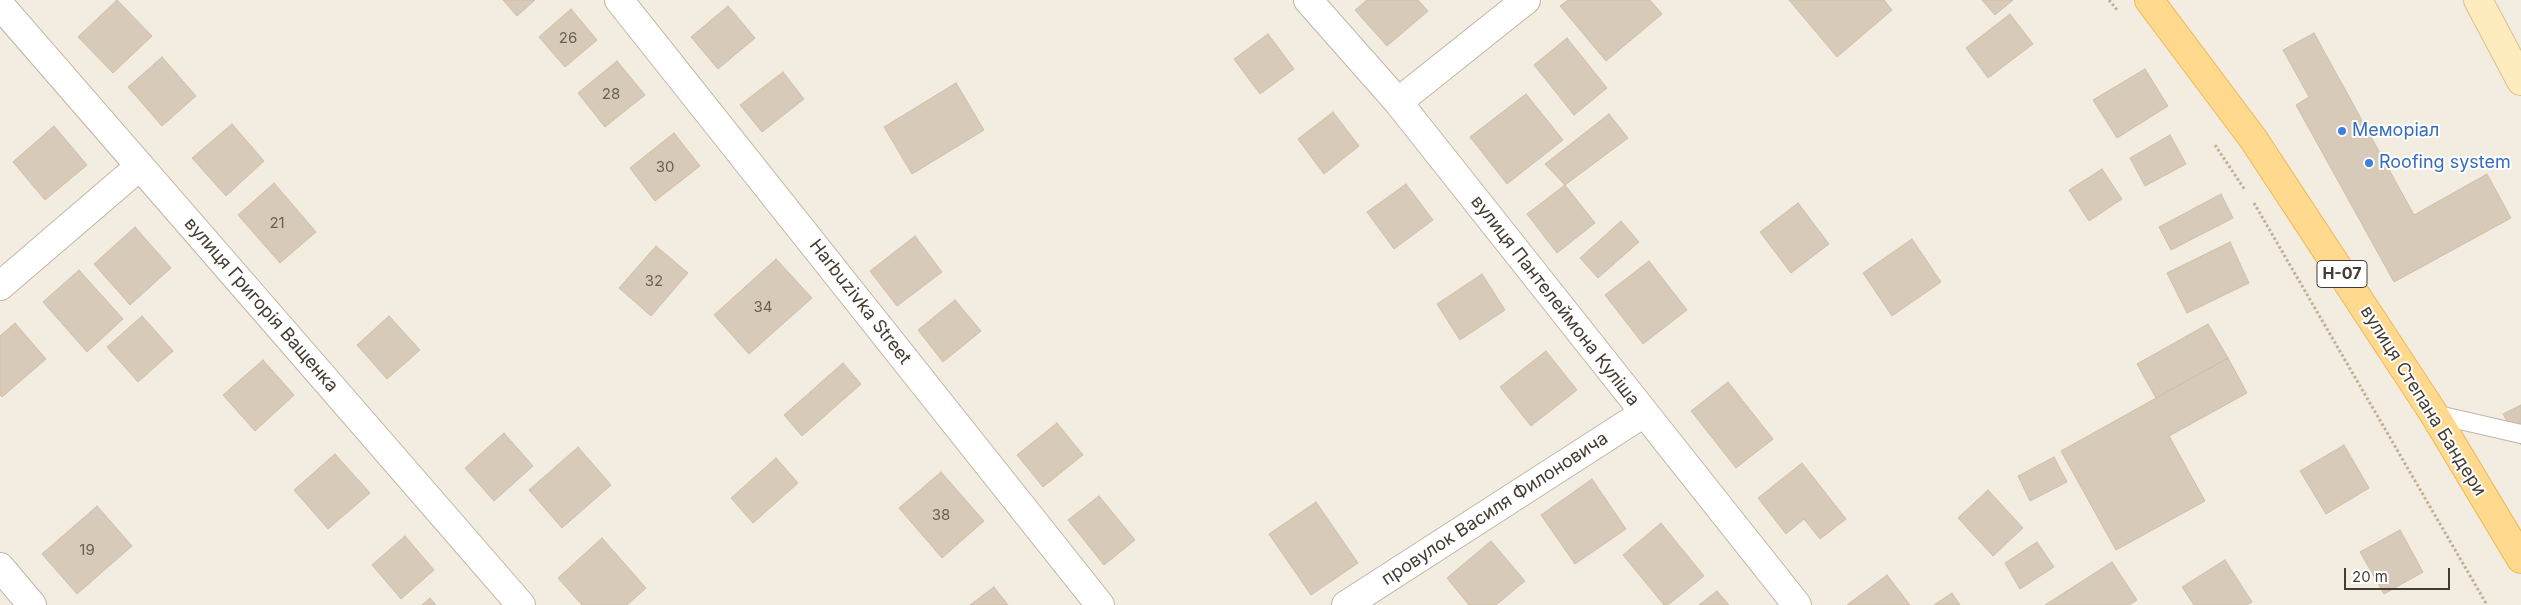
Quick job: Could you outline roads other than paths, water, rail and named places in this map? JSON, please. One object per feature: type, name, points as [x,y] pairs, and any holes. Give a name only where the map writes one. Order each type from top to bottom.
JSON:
[{"type":"main road","name":"вулиця Степана Бандери","points":[[2149,0],[2254,140],[2434,414],[2521,559]]},
{"type":"main road","points":[[2478,0],[2521,81]]},
{"type":"street","name":"Harbuzivka Street","points":[[619,0],[1100,605]]},
{"type":"street","name":"вулиця Пантелеймона Куліша","points":[[1308,0],[1398,102],[1797,605]]},
{"type":"street","points":[[1398,102],[1526,0]]},
{"type":"street","name":"вулиця Григорія Ващенка","points":[[0,5],[521,605]]},
{"type":"street","points":[[0,286],[140,166]]},
{"type":"street","name":"провулок Василя Филоновича","points":[[1346,605],[1644,414]]},
{"type":"street","points":[[0,566],[32,605]]},
{"type":"lane","points":[[2434,414],[2521,434]]},
{"type":"place","name":"Меморіал","points":[[2342,131]]},
{"type":"place","name":"Roofing system","points":[[2369,163]]}]
